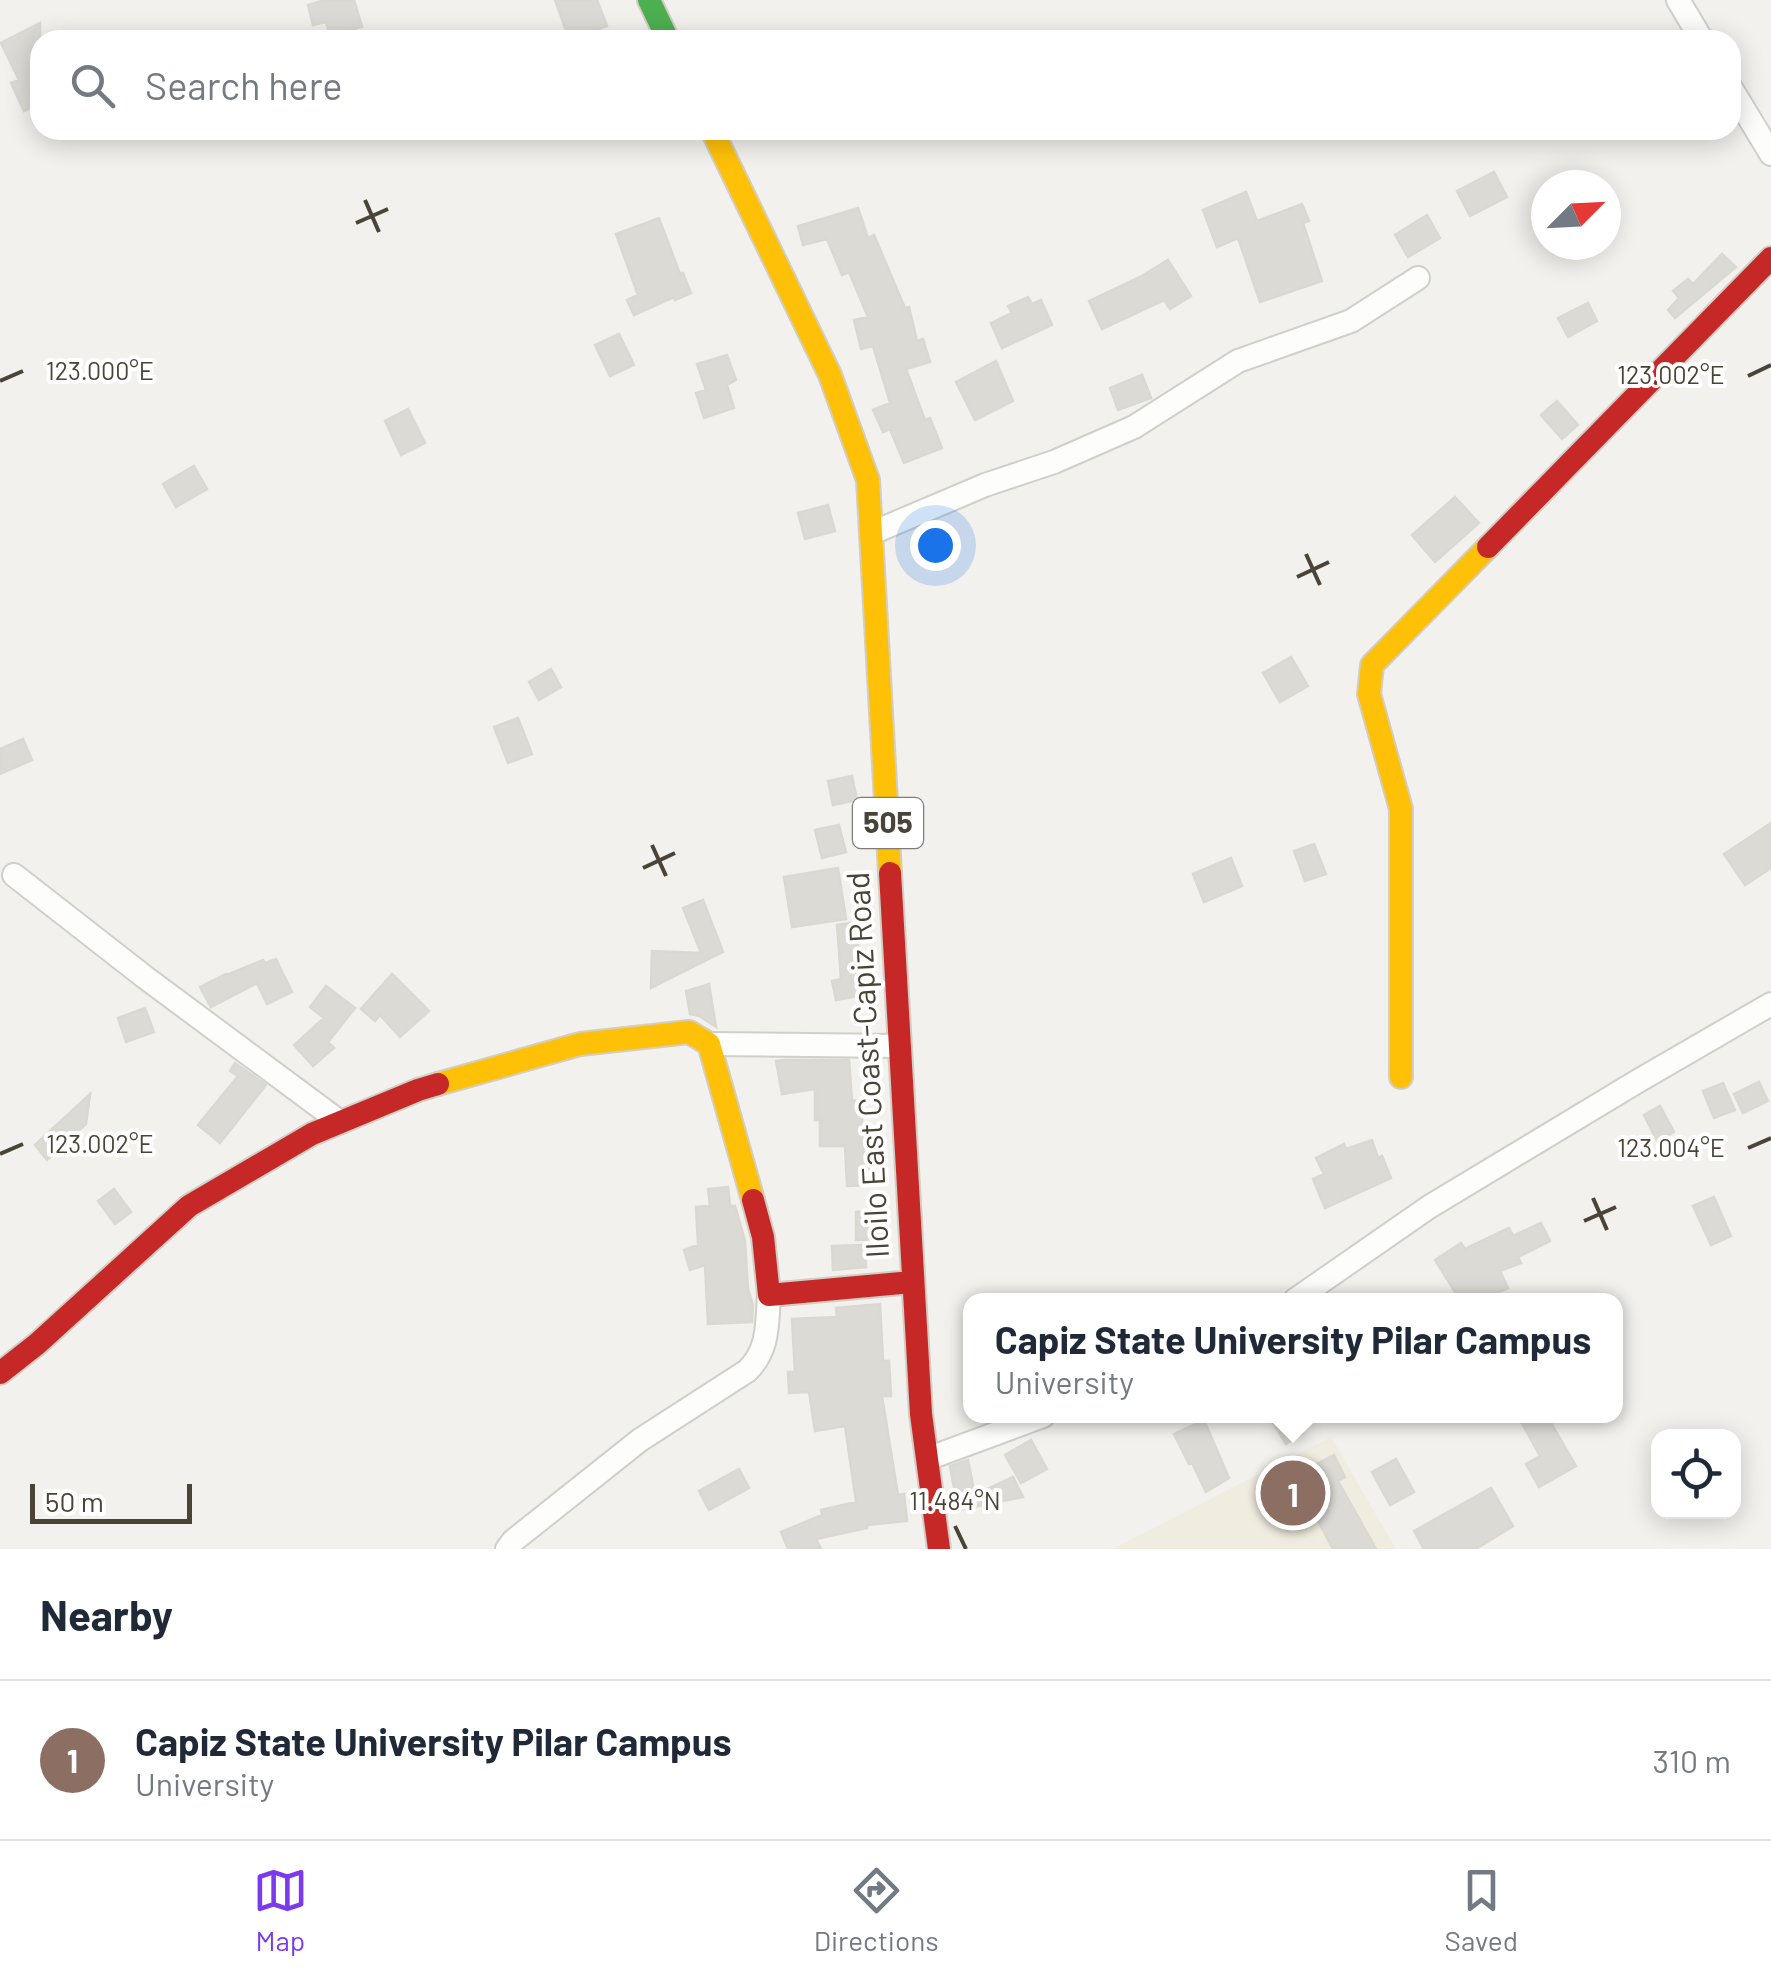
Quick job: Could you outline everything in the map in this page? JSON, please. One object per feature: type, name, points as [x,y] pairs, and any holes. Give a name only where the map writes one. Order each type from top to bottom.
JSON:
[{"type":"street","points":[[649,0],[663,30]]},
{"type":"street","points":[[1678,0],[1696,30]]},
{"type":"street","points":[[1741,104],[1771,154]]},
{"type":"street","name":"Iloilo East Coast-Capiz Road","points":[[717,140],[830,375],[868,480],[912,1282],[921,1414],[939,1549]]},
{"type":"street","points":[[1402,1077],[1401,810],[1368,694],[1372,665],[1771,258]]},
{"type":"street","points":[[872,532],[1134,427],[1238,362],[1351,321],[1418,278]]},
{"type":"street","points":[[14,876],[340,1122]]},
{"type":"street","points":[[1305,1293],[1429,1207],[1771,1004]]},
{"type":"street","points":[[0,1373],[189,1206],[312,1134],[418,1090],[580,1044],[689,1032],[709,1044],[899,1046]]},
{"type":"street","points":[[507,1549],[513,1540],[640,1440],[747,1371],[765,1344],[769,1295],[764,1238],[709,1044]]},
{"type":"street","points":[[769,1295],[912,1282]]},
{"type":"street","points":[[926,1459],[1024,1423]]},
{"type":"shaded area","points":[[1331,1437],[1396,1549],[1113,1549]]},
{"type":"building","points":[[325,0],[354,0],[362,27],[328,30],[326,22],[313,25],[308,5]]},
{"type":"building","points":[[555,0],[597,0],[607,26],[566,30]]},
{"type":"building","points":[[40,23],[40,30],[30,30],[30,108],[24,111],[11,83],[19,80],[1,43]]},
{"type":"building","points":[[1494,172],[1507,197],[1470,216],[1457,191]]},
{"type":"building","points":[[1246,192],[1257,221],[1302,204],[1309,221],[1303,223],[1322,281],[1260,302],[1238,238],[1217,247],[1203,210]]},
{"type":"building","points":[[858,208],[868,238],[874,235],[905,308],[909,307],[917,341],[923,339],[930,362],[906,369],[925,420],[930,418],[942,448],[904,463],[890,429],[883,432],[873,410],[890,403],[873,346],[861,349],[854,320],[868,317],[849,272],[842,275],[827,239],[803,245],[798,226]]},
{"type":"building","points":[[1427,215],[1440,238],[1408,257],[1395,235]]},
{"type":"building","points":[[659,218],[691,293],[634,315],[627,300],[638,295],[616,234]]},
{"type":"building","points":[[1722,254],[1736,267],[1675,318],[1668,310],[1679,298],[1673,291],[1688,279],[1693,284]]},
{"type":"building","points":[[1168,260],[1191,296],[1170,309],[1164,300],[1102,329],[1089,301]]},
{"type":"building","points":[[1028,297],[1032,304],[1041,300],[1052,325],[1002,348],[991,323],[1012,313],[1008,306]]},
{"type":"building","points":[[1588,303],[1597,321],[1568,337],[1558,318]]},
{"type":"building","points":[[619,334],[634,365],[610,376],[595,345]]},
{"type":"building","points":[[727,355],[736,380],[727,385],[734,408],[704,418],[696,393],[706,390],[697,364]]},
{"type":"building","points":[[996,361],[1013,401],[975,420],[956,382]]},
{"type":"building","points":[[1142,375],[1151,398],[1118,410],[1110,388]]},
{"type":"building","points":[[1557,401],[1578,425],[1562,439],[1541,415]]},
{"type":"building","points":[[408,409],[425,443],[401,455],[385,421]]},
{"type":"building","points":[[194,466],[207,489],[176,507],[163,484]]},
{"type":"building","points":[[1455,497],[1479,523],[1435,562],[1412,535]]},
{"type":"building","points":[[828,505],[835,531],[805,539],[798,513]]},
{"type":"building","points":[[1291,657],[1308,686],[1280,702],[1263,673]]},
{"type":"building","points":[[551,669],[561,687],[539,700],[529,682]]},
{"type":"building","points":[[518,718],[532,754],[508,763],[494,727]]},
{"type":"building","points":[[23,739],[32,760],[0,774],[0,749]]},
{"type":"building","points":[[852,776],[857,800],[833,805],[828,781]]},
{"type":"building","points":[[1771,823],[1771,868],[1745,885],[1724,854]]},
{"type":"building","points":[[839,825],[846,852],[822,858],[815,830]]},
{"type":"building","points":[[1314,844],[1326,874],[1305,881],[1294,851]]},
{"type":"building","points":[[1231,858],[1242,886],[1204,902],[1193,874]]},
{"type":"building","points":[[838,868],[846,919],[792,927],[784,877]]},
{"type":"building","points":[[703,900],[723,952],[651,988],[652,951],[701,953],[683,908]]},
{"type":"building","points":[[856,922],[861,976],[871,974],[874,993],[836,1000],[832,981],[841,979],[837,925]]},
{"type":"building","points":[[276,959],[292,992],[267,1004],[257,983],[211,1007],[200,987],[263,960],[265,963]]},
{"type":"building","points":[[392,974],[429,1011],[400,1037],[380,1015],[375,1021],[361,1009]]},
{"type":"building","points":[[709,984],[716,1027],[690,1014],[686,991]]},
{"type":"building","points":[[326,986],[355,1008],[328,1042],[334,1048],[313,1066],[294,1045],[324,1018],[310,1007]]},
{"type":"building","points":[[145,1008],[154,1032],[126,1042],[118,1018]]},
{"type":"building","points":[[849,1060],[852,1101],[861,1100],[870,1185],[847,1186],[845,1146],[820,1146],[815,1089],[782,1094],[776,1061]]},
{"type":"building","points":[[235,1063],[266,1085],[220,1143],[198,1125],[238,1076],[230,1071]]},
{"type":"building","points":[[1759,1082],[1768,1101],[1743,1113],[1734,1094]]},
{"type":"building","points":[[1723,1083],[1735,1110],[1714,1118],[1703,1091]]},
{"type":"building","points":[[90,1094],[86,1124],[47,1160],[35,1145]]},
{"type":"building","points":[[1660,1106],[1674,1132],[1657,1141],[1644,1115]]},
{"type":"building","points":[[1372,1140],[1391,1178],[1325,1208],[1313,1179],[1324,1174],[1316,1158],[1344,1144],[1346,1149]]},
{"type":"building","points":[[728,1187],[730,1206],[735,1206],[745,1241],[752,1322],[708,1324],[705,1265],[690,1270],[684,1250],[698,1245],[696,1207],[710,1206],[708,1189]]},
{"type":"building","points":[[114,1189],[131,1212],[115,1224],[98,1201]]},
{"type":"building","points":[[1714,1197],[1731,1236],[1711,1245],[1693,1206]]},
{"type":"building","points":[[886,1211],[886,1239],[856,1240],[856,1212]]},
{"type":"building","points":[[1541,1223],[1550,1241],[1518,1257],[1521,1263],[1500,1271],[1508,1288],[1496,1293],[1456,1293],[1435,1260],[1461,1243],[1465,1249],[1509,1228],[1513,1236]]},
{"type":"building","points":[[865,1245],[866,1267],[833,1270],[832,1246]]},
{"type":"building","points":[[880,1304],[883,1361],[889,1361],[891,1396],[882,1396],[898,1495],[904,1494],[907,1521],[867,1525],[816,1539],[821,1549],[788,1549],[781,1532],[822,1515],[821,1510],[856,1502],[845,1426],[815,1431],[809,1392],[789,1393],[788,1372],[795,1372],[792,1319],[837,1317],[836,1308]]},
{"type":"building","points":[[1205,1423],[1229,1478],[1206,1492],[1174,1434]]},
{"type":"building","points":[[1273,1423],[1297,1423],[1303,1433],[1286,1444]]},
{"type":"building","points":[[1522,1423],[1551,1423],[1576,1466],[1539,1487],[1526,1464],[1540,1456]]},
{"type":"building","points":[[1031,1440],[1047,1469],[1021,1483],[1005,1455]]},
{"type":"building","points":[[1334,1455],[1345,1477],[1338,1481],[1376,1549],[1333,1549],[1294,1476]]},
{"type":"building","points":[[1396,1459],[1414,1492],[1390,1505],[1372,1472]]},
{"type":"building","points":[[968,1460],[975,1495],[1013,1477],[1023,1497],[958,1510],[950,1466]]},
{"type":"building","points":[[739,1469],[749,1488],[709,1510],[699,1491]]},
{"type":"building","points":[[1491,1488],[1513,1526],[1476,1549],[1424,1549],[1414,1531]]},
{"type":"traffic: fast","points":[[649,0],[663,30]]},
{"type":"traffic: slow","points":[[717,140],[830,375],[868,480],[890,873]]},
{"type":"traffic: slow","points":[[1401,1077],[1401,809],[1369,694],[1372,665],[1488,547]]},
{"type":"traffic: slow","points":[[438,1084],[580,1044],[689,1032],[709,1044],[753,1200]]},
{"type":"traffic: jam","points":[[1488,547],[1771,258]]},
{"type":"traffic: jam","points":[[890,873],[921,1414],[939,1549]]},
{"type":"traffic: jam","points":[[0,1373],[189,1206],[312,1134],[438,1084]]},
{"type":"traffic: jam","points":[[753,1200],[763,1237],[769,1295],[912,1282]]},
{"type":"place","name":"Capiz State University Pilar Campus","points":[[1293,1493]]}]
